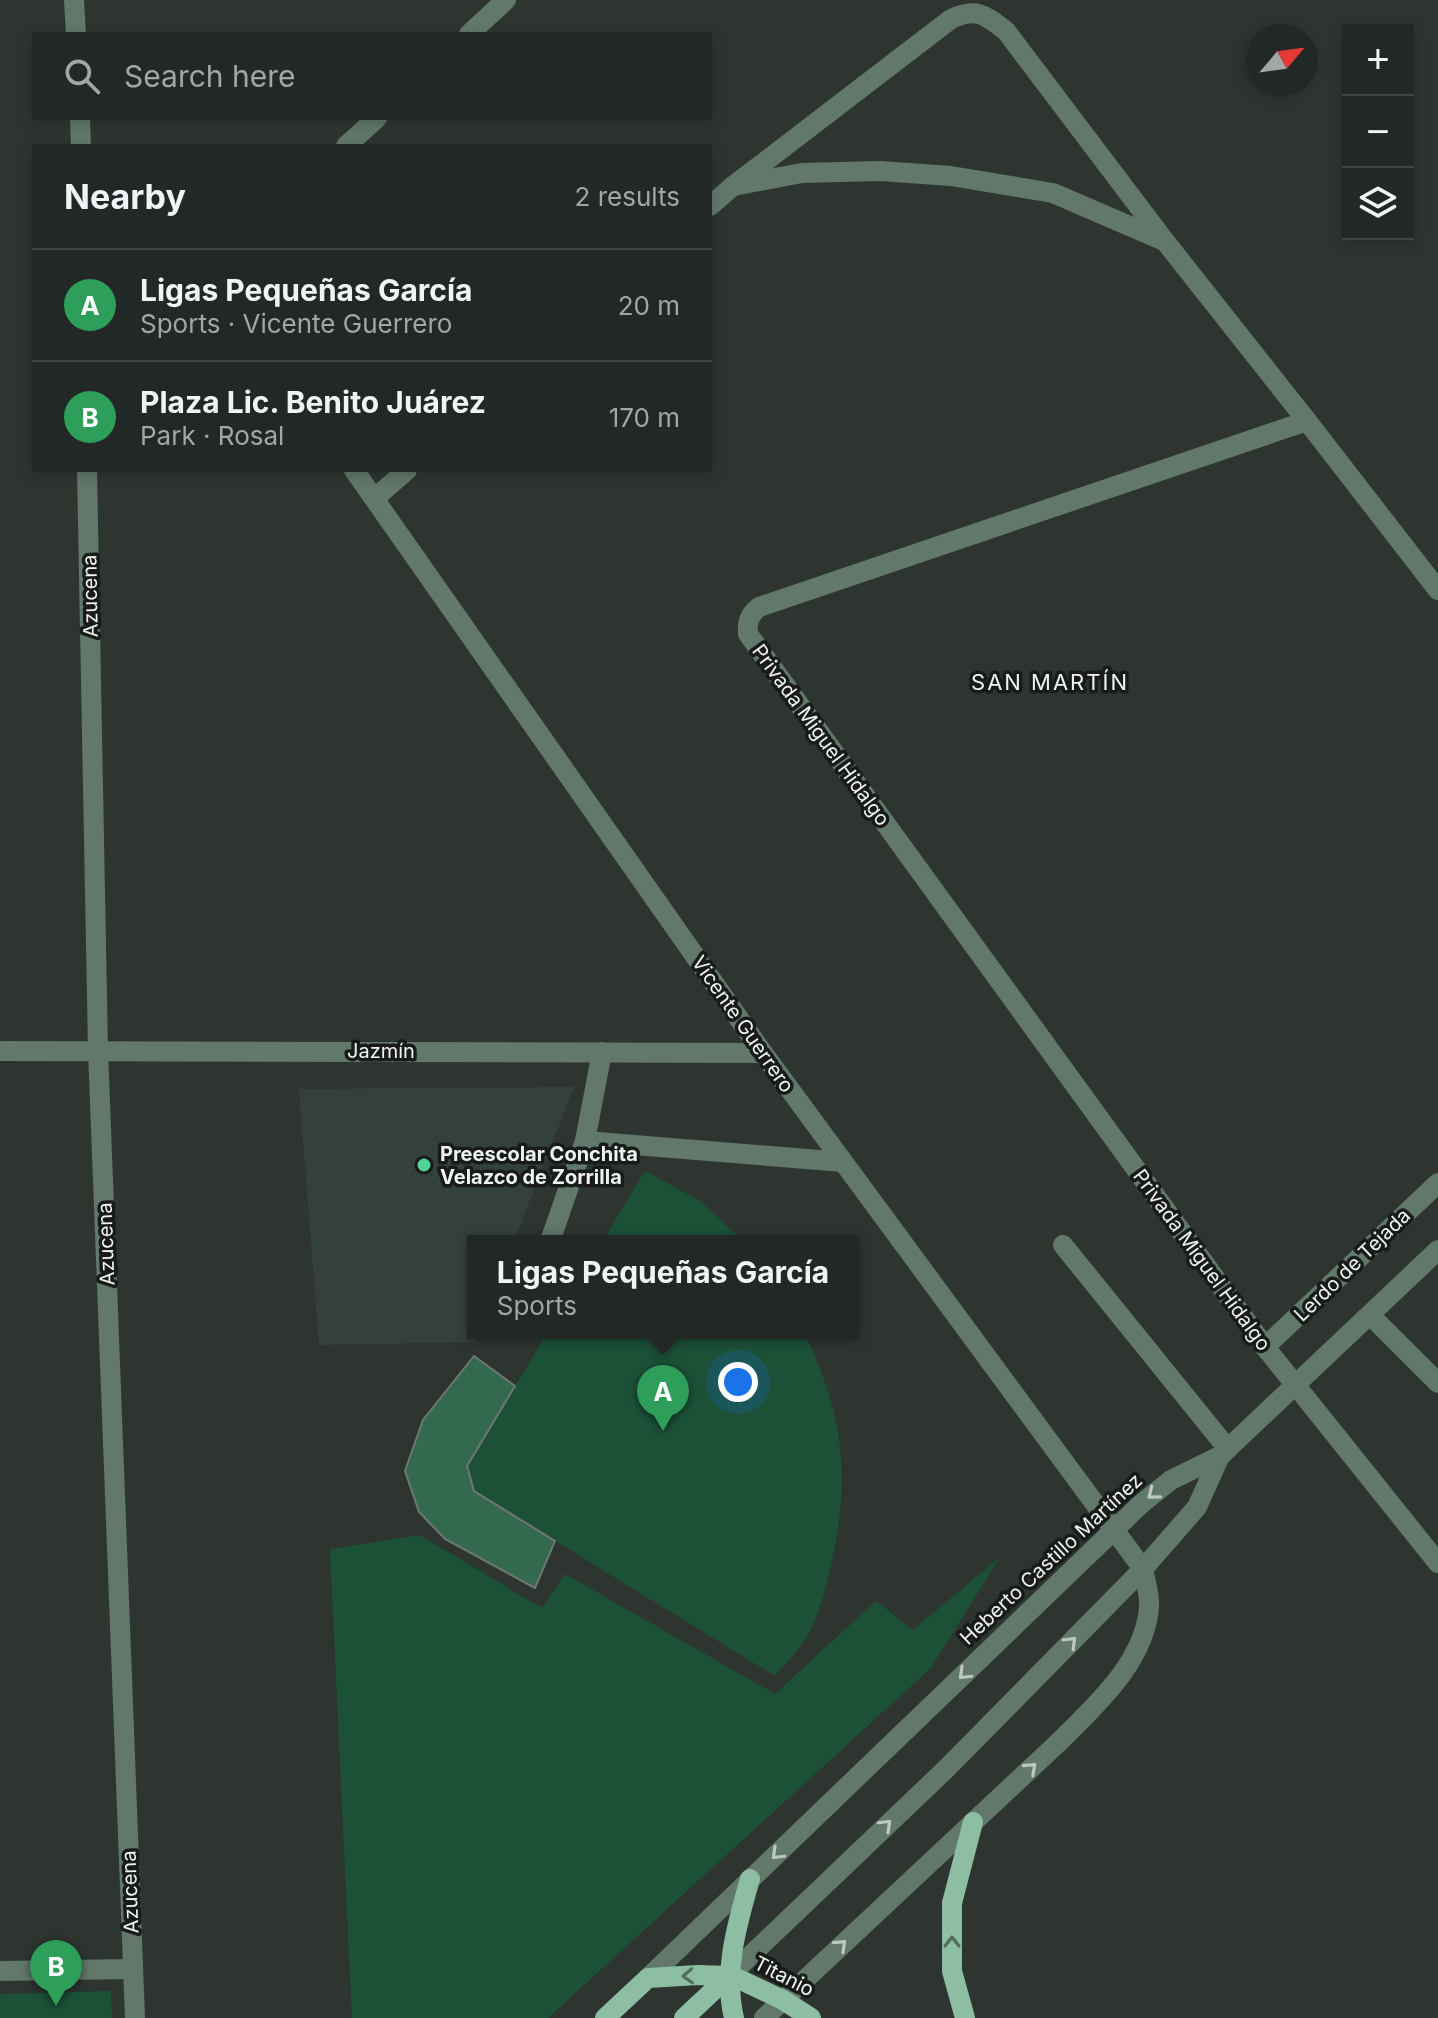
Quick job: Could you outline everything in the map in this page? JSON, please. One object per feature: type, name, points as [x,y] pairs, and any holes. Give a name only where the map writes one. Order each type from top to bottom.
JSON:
[{"type":"main road","points":[[965,2018],[952,1971],[952,1903],[973,1822]]},
{"type":"main road","points":[[684,2018],[729,1976],[750,1879]]},
{"type":"main road","points":[[648,1978],[729,1976]]},
{"type":"main road","name":"Titanio","points":[[734,2018],[729,1999],[729,1976],[783,2000],[811,2018]]},
{"type":"main road","name":"Heberto Castillo Martínez","points":[[605,2018],[648,1978]]},
{"type":"street","points":[[74,0],[76,32]]},
{"type":"street","points":[[471,32],[506,0]]},
{"type":"street","points":[[712,204],[951,19],[966,12],[984,14],[1006,31],[1164,240],[1438,590]]},
{"type":"street","points":[[348,144],[375,120]]},
{"type":"street","points":[[733,186],[802,173],[880,171],[951,176],[1053,193],[1164,240]]},
{"type":"street","name":"Privada Miguel Hidalgo","points":[[1307,421],[759,607],[747,623],[748,634],[1265,1347],[1438,1563]]},
{"type":"street","name":"Azucena","points":[[87,472],[98,1050],[135,2018]]},
{"type":"street","name":"Vicente Guerrero","points":[[356,472],[763,1053],[1143,1569]]},
{"type":"street","points":[[375,498],[405,472]]},
{"type":"street","name":"Jazmín","points":[[0,1051],[763,1053]]},
{"type":"street","points":[[552,1235],[585,1141],[602,1052]]},
{"type":"street","points":[[585,1141],[843,1162]]},
{"type":"street","name":"Lerdo de Tejada","points":[[1265,1347],[1438,1183]]},
{"type":"street","points":[[1063,1245],[1224,1452]]},
{"type":"street","points":[[729,1976],[946,1769],[1143,1569],[1197,1507],[1224,1452],[1438,1250]]},
{"type":"street","points":[[1370,1315],[1438,1383]]},
{"type":"street","name":"Heberto Castillo Martínez","points":[[648,1978],[1114,1530],[1171,1480],[1224,1452]]},
{"type":"street","points":[[764,2018],[1102,1698],[1128,1662],[1144,1632],[1149,1604],[1143,1569]]},
{"type":"street","points":[[0,1971],[133,1969]]},
{"type":"shaded area","name":"Preescolar Conchita Velazco de Zorrilla","points":[[574,1087],[516,1235],[467,1235],[467,1339],[475,1339],[474,1342],[319,1345],[299,1089]]},
{"type":"green space","points":[[645,1171],[700,1201],[737,1235],[607,1235]]},
{"type":"green space","points":[[543,1339],[807,1339],[818,1363],[836,1421],[842,1477],[837,1537],[816,1617],[802,1644],[775,1676],[474,1491],[467,1466]]},
{"type":"green space","points":[[420,1535],[542,1608],[565,1574],[775,1694],[876,1601],[913,1630],[1000,1557],[931,1668],[548,2018],[352,2018],[330,1549]]},
{"type":"green space","points":[[111,1991],[112,2018],[0,2018],[0,1994]]},
{"type":"building","points":[[474,1356],[515,1386],[467,1466],[474,1491],[555,1541],[535,1588],[445,1539],[419,1512],[405,1471],[423,1420]]},
{"type":"place","name":"Preescolar Conchita Velazco de Zorrilla","points":[[424,1165]]},
{"type":"place","name":"Ligas Pequeñas García","points":[[663,1431]]},
{"type":"place","name":"Plaza Lic. Benito Juárez","points":[[56,2006]]},
{"type":"district","name":"SAN MARTÍN","points":[[1050,682]]}]
